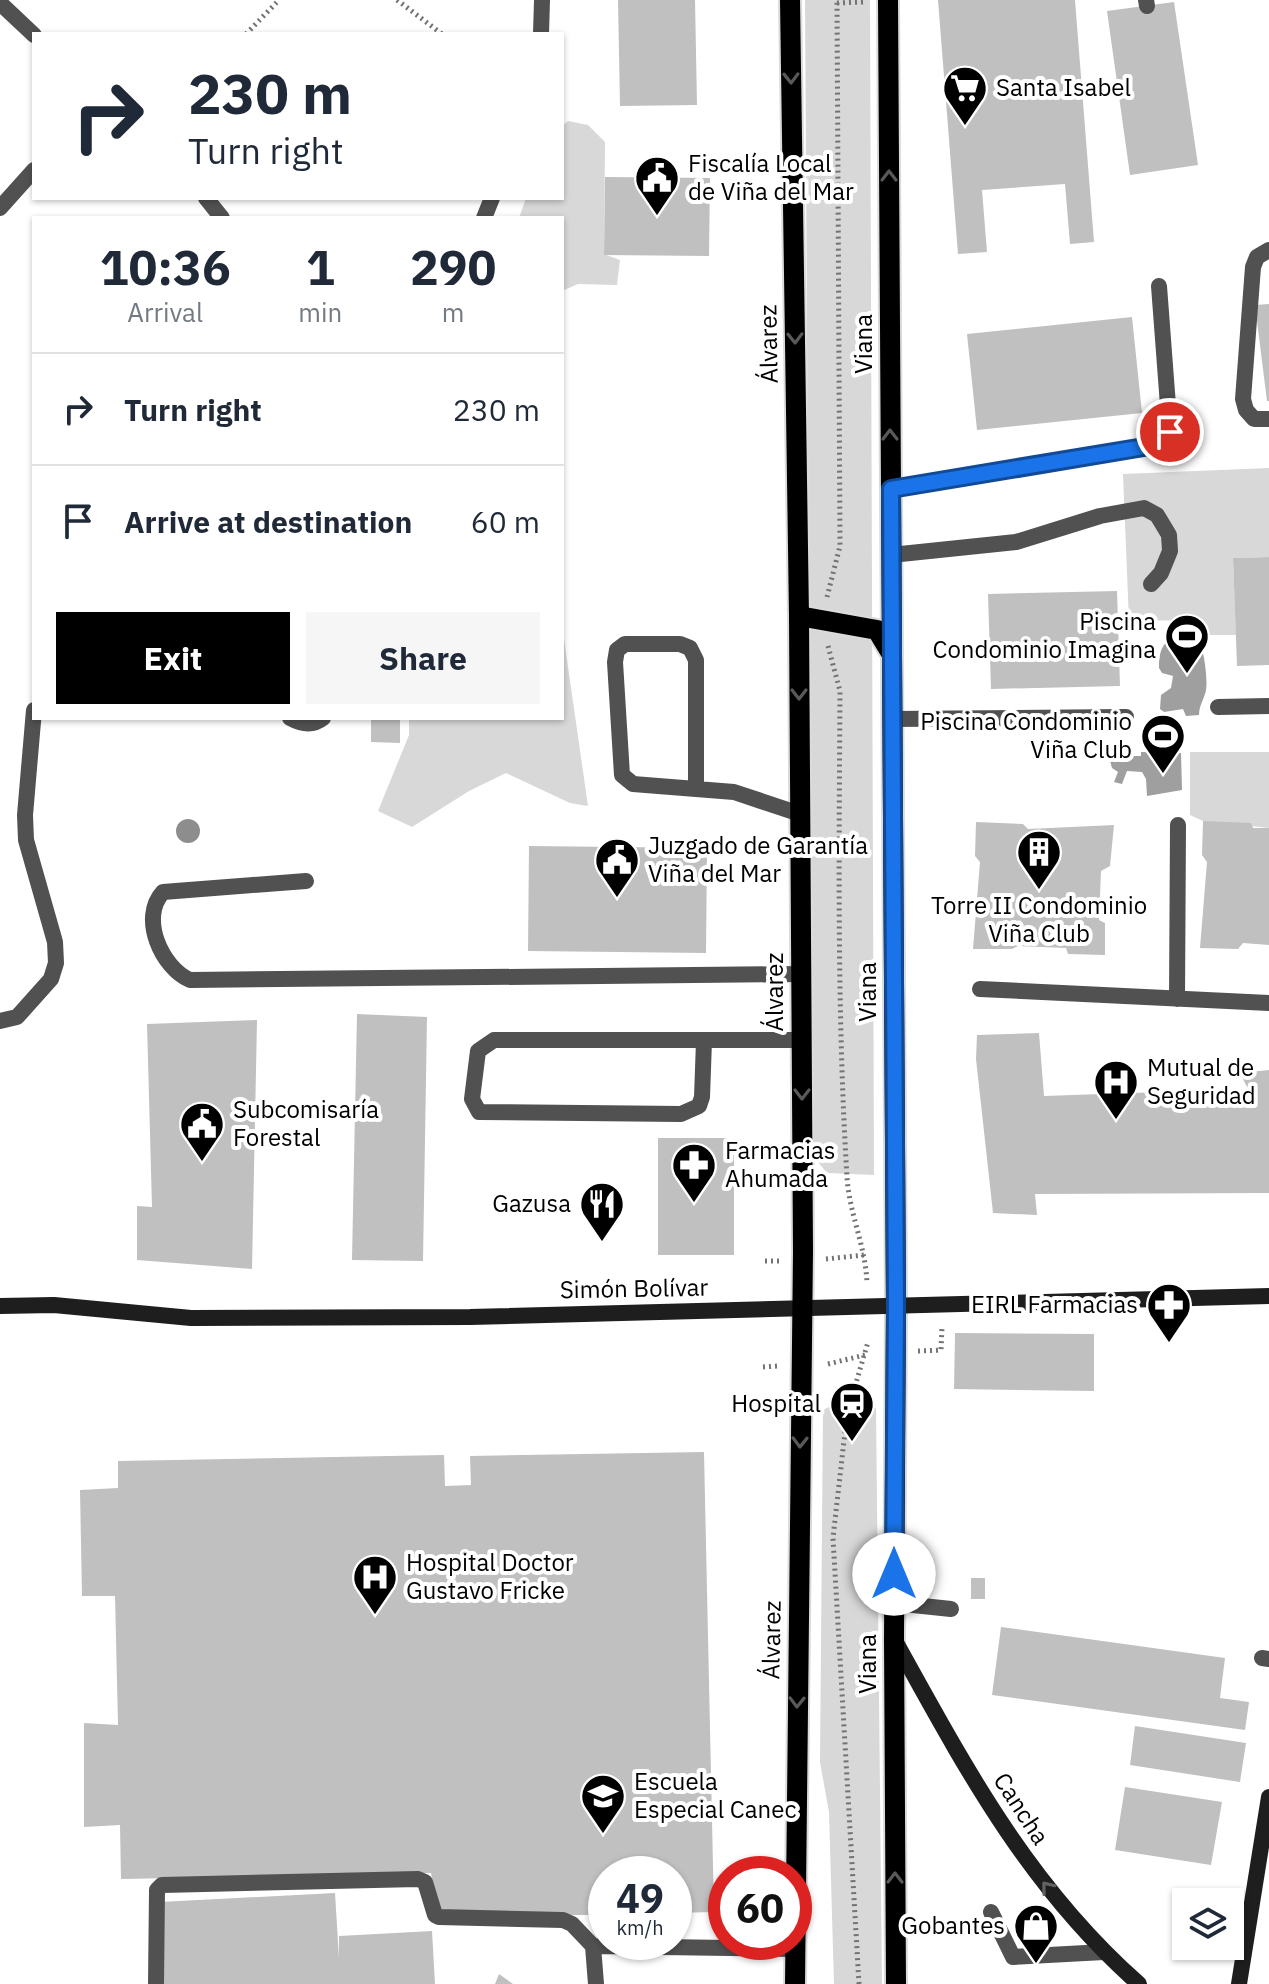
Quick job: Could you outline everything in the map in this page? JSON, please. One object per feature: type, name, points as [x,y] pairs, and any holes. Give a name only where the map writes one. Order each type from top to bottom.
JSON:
[{"type":"main road","name":"Álvarez","points":[[790,0],[799,616],[803,1308],[795,1856]]},
{"type":"main road","name":"Viana","points":[[888,0],[896,1306],[896,1984]]},
{"type":"main road","points":[[799,616],[877,630],[891,653]]},
{"type":"main road","name":"Simón Bolívar","points":[[0,1306],[54,1305],[191,1318],[470,1317],[1269,1296]]},
{"type":"main road","name":"Cancha","points":[[894,1639],[990,1809],[1026,1861],[1065,1910],[1139,1984]]},
{"type":"main road","points":[[1239,1984],[1269,1797]]},
{"type":"main road","name":"Álvarez","points":[[794,1960],[795,1984]]},
{"type":"main road","points":[[797,1960],[803,1984]]},
{"type":"street","points":[[541,32],[542,0]]},
{"type":"street","points":[[0,3],[32,33]]},
{"type":"street","points":[[0,208],[32,172]]},
{"type":"street","points":[[208,200],[220,216]]},
{"type":"street","points":[[1269,250],[1257,257],[1253,267],[1243,399],[1246,410],[1254,419],[1269,419]]},
{"type":"street","points":[[891,489],[1162,444],[1170,432],[1159,286]]},
{"type":"street","points":[[891,555],[1016,542],[1100,516],[1144,508],[1157,515],[1169,535],[1170,551],[1161,573],[1151,584]]},
{"type":"street","points":[[696,788],[696,660],[690,648],[680,644],[625,644],[617,650],[615,662],[622,775],[633,784],[734,792],[800,814]]},
{"type":"street","points":[[1218,707],[1269,706]]},
{"type":"street","points":[[892,719],[1126,717]]},
{"type":"street","points":[[0,1021],[17,1017],[51,979],[56,963],[55,942],[26,840],[25,815],[33,720]]},
{"type":"street","points":[[296,720],[308,724],[321,720]]},
{"type":"street","points":[[1177,999],[1178,825]]},
{"type":"street","points":[[306,881],[163,892],[157,899],[151,919],[164,956],[181,976],[190,980],[801,974]]},
{"type":"street","points":[[980,989],[1269,1003]]},
{"type":"street","points":[[704,1041],[702,1097],[699,1106],[681,1114],[479,1112],[472,1099],[478,1051],[494,1040],[801,1040]]},
{"type":"street","points":[[894,1603],[951,1609]]},
{"type":"street","points":[[156,1984],[157,1890],[162,1885],[418,1879],[425,1882],[435,1915],[439,1917],[563,1920],[572,1924],[588,1941]]},
{"type":"street","points":[[991,1912],[1013,1957],[1104,1952]]},
{"type":"street","points":[[594,1960],[596,1984]]},
{"type":"path","points":[[248,32],[279,0]]},
{"type":"path","points":[[397,0],[439,32]]},
{"type":"path","points":[[837,0],[840,546],[822,619],[840,691],[838,993],[847,1182],[866,1269],[868,1343],[847,1414],[833,1538],[859,1984]]},
{"type":"shaded area","points":[[805,0],[870,0],[874,1175],[827,1173],[812,1155]]},
{"type":"shaded area","points":[[568,121],[588,125],[605,142],[604,254],[620,260],[617,285],[578,284],[564,290],[564,216],[520,216],[525,200],[564,200],[564,124]]},
{"type":"shaded area","points":[[1269,468],[1269,557],[1233,558],[1236,635],[1195,635],[1195,620],[1129,621],[1123,474]]},
{"type":"shaded area","name":"Piscina Condominio Imagina","points":[[1183,634],[1198,639],[1204,656],[1206,685],[1199,715],[1186,716],[1183,709],[1164,712],[1160,709],[1161,695],[1171,688],[1173,676],[1162,673],[1159,668],[1161,650],[1171,639]]},
{"type":"shaded area","points":[[564,639],[588,806],[570,803],[506,773],[469,791],[412,827],[378,811],[409,735],[409,720],[564,720]]},
{"type":"shaded area","name":"Piscina Condominio Viña Club","points":[[1120,748],[1128,749],[1133,756],[1141,756],[1141,752],[1181,753],[1182,790],[1147,796],[1146,779],[1142,772],[1127,771],[1122,784],[1114,782],[1118,772],[1112,768],[1109,757]]},
{"type":"shaded area","points":[[1190,752],[1269,752],[1269,828],[1203,821],[1190,815]]},
{"type":"shaded area","points":[[847,1398],[876,1408],[882,1984],[834,1984],[829,1812],[820,1762],[823,1410]]},
{"type":"building","points":[[618,0],[695,0],[697,105],[620,106]]},
{"type":"building","points":[[938,0],[1075,0],[1094,242],[1070,244],[1065,184],[982,190],[987,252],[958,254]]},
{"type":"building","points":[[1174,2],[1198,165],[1130,175],[1107,11]]},
{"type":"building","name":"Fiscalía Local de Viña del Mar","points":[[605,177],[710,178],[709,256],[604,255]]},
{"type":"building","points":[[1269,304],[1269,401],[1267,401],[1255,305]]},
{"type":"building","points":[[1132,317],[1142,413],[977,430],[967,334]]},
{"type":"building","points":[[1269,557],[1269,665],[1237,666],[1233,558]]},
{"type":"building","points":[[1117,591],[1120,686],[991,689],[988,594]]},
{"type":"building","points":[[371,720],[400,720],[400,743],[371,742]]},
{"type":"building","points":[[1203,821],[1251,823],[1253,828],[1269,828],[1269,945],[1243,943],[1238,949],[1200,948],[1207,862],[1202,855]]},
{"type":"building","name":"Torre II Condominio Viña Club","points":[[976,822],[1023,824],[1028,829],[1114,825],[1110,866],[1101,871],[1099,920],[1105,923],[1105,955],[1068,954],[1066,948],[1018,946],[1012,949],[973,949],[980,862],[975,856]]},
{"type":"building","name":"Juzgado de Garantía Viña del Mar","points":[[529,846],[707,848],[706,953],[528,951]]},
{"type":"building","points":[[357,1014],[427,1017],[423,1261],[352,1260]]},
{"type":"building","name":"Subcomisaría Forestal","points":[[257,1020],[252,1269],[137,1260],[137,1206],[152,1207],[147,1024]]},
{"type":"building","points":[[1039,1033],[1044,1096],[1248,1089],[1240,1073],[1269,1070],[1269,1193],[1035,1194],[1037,1215],[993,1213],[976,1059],[977,1035]]},
{"type":"building","points":[[658,1138],[734,1138],[734,1255],[658,1255]]},
{"type":"building","points":[[955,1333],[1094,1334],[1094,1391],[954,1389]]},
{"type":"building","points":[[704,1452],[713,1856],[708,1856],[708,1912],[692,1913],[692,1856],[588,1856],[588,1915],[438,1911],[431,1873],[121,1879],[120,1825],[84,1827],[84,1723],[118,1725],[115,1596],[82,1596],[80,1490],[118,1488],[118,1461],[444,1455],[445,1486],[471,1485],[470,1456]]},
{"type":"building","points":[[971,1578],[985,1578],[985,1599],[971,1599]]},
{"type":"building","points":[[1001,1627],[1225,1658],[1220,1698],[1249,1702],[1245,1730],[992,1695]]},
{"type":"building","points":[[1135,1726],[1246,1743],[1240,1782],[1130,1765]]},
{"type":"building","points":[[1125,1787],[1222,1802],[1211,1865],[1115,1850]]},
{"type":"building","points":[[335,1893],[339,1958],[339,1936],[432,1931],[435,1984],[162,1984],[160,1902]]},
{"type":"building","points":[[499,1974],[513,1984],[495,1984]]},
{"type":"place","name":"Santa Isabel","points":[[965,127]]},
{"type":"place","name":"Fiscalía Local de Viña del Mar","points":[[657,217]]},
{"type":"place","name":"Piscina Condominio Imagina","points":[[1187,675]]},
{"type":"place","name":"Piscina Condominio Viña Club","points":[[1163,775]]},
{"type":"place","name":"Torre II Condominio Viña Club","points":[[1039,891]]},
{"type":"place","name":"Juzgado de Garantía Viña del Mar","points":[[617,899]]},
{"type":"place","name":"Mutual de Seguridad","points":[[1116,1121]]},
{"type":"place","name":"Subcomisaría Forestal","points":[[202,1163]]},
{"type":"place","name":"Farmacias Ahumada","points":[[694,1204]]},
{"type":"place","name":"Gazusa","points":[[602,1243]]},
{"type":"place","name":"EIRL Farmacias","points":[[1169,1344]]},
{"type":"place","name":"Hospital","points":[[852,1443]]},
{"type":"place","name":"Hospital Doctor Gustavo Fricke","points":[[375,1616]]},
{"type":"place","name":"Escuela Especial Canec","points":[[603,1835]]},
{"type":"place","name":"Gobantes","points":[[1036,1965]]},
{"type":"route","points":[[894,1574],[896,1306],[891,489],[1162,444],[1170,432]]}]
